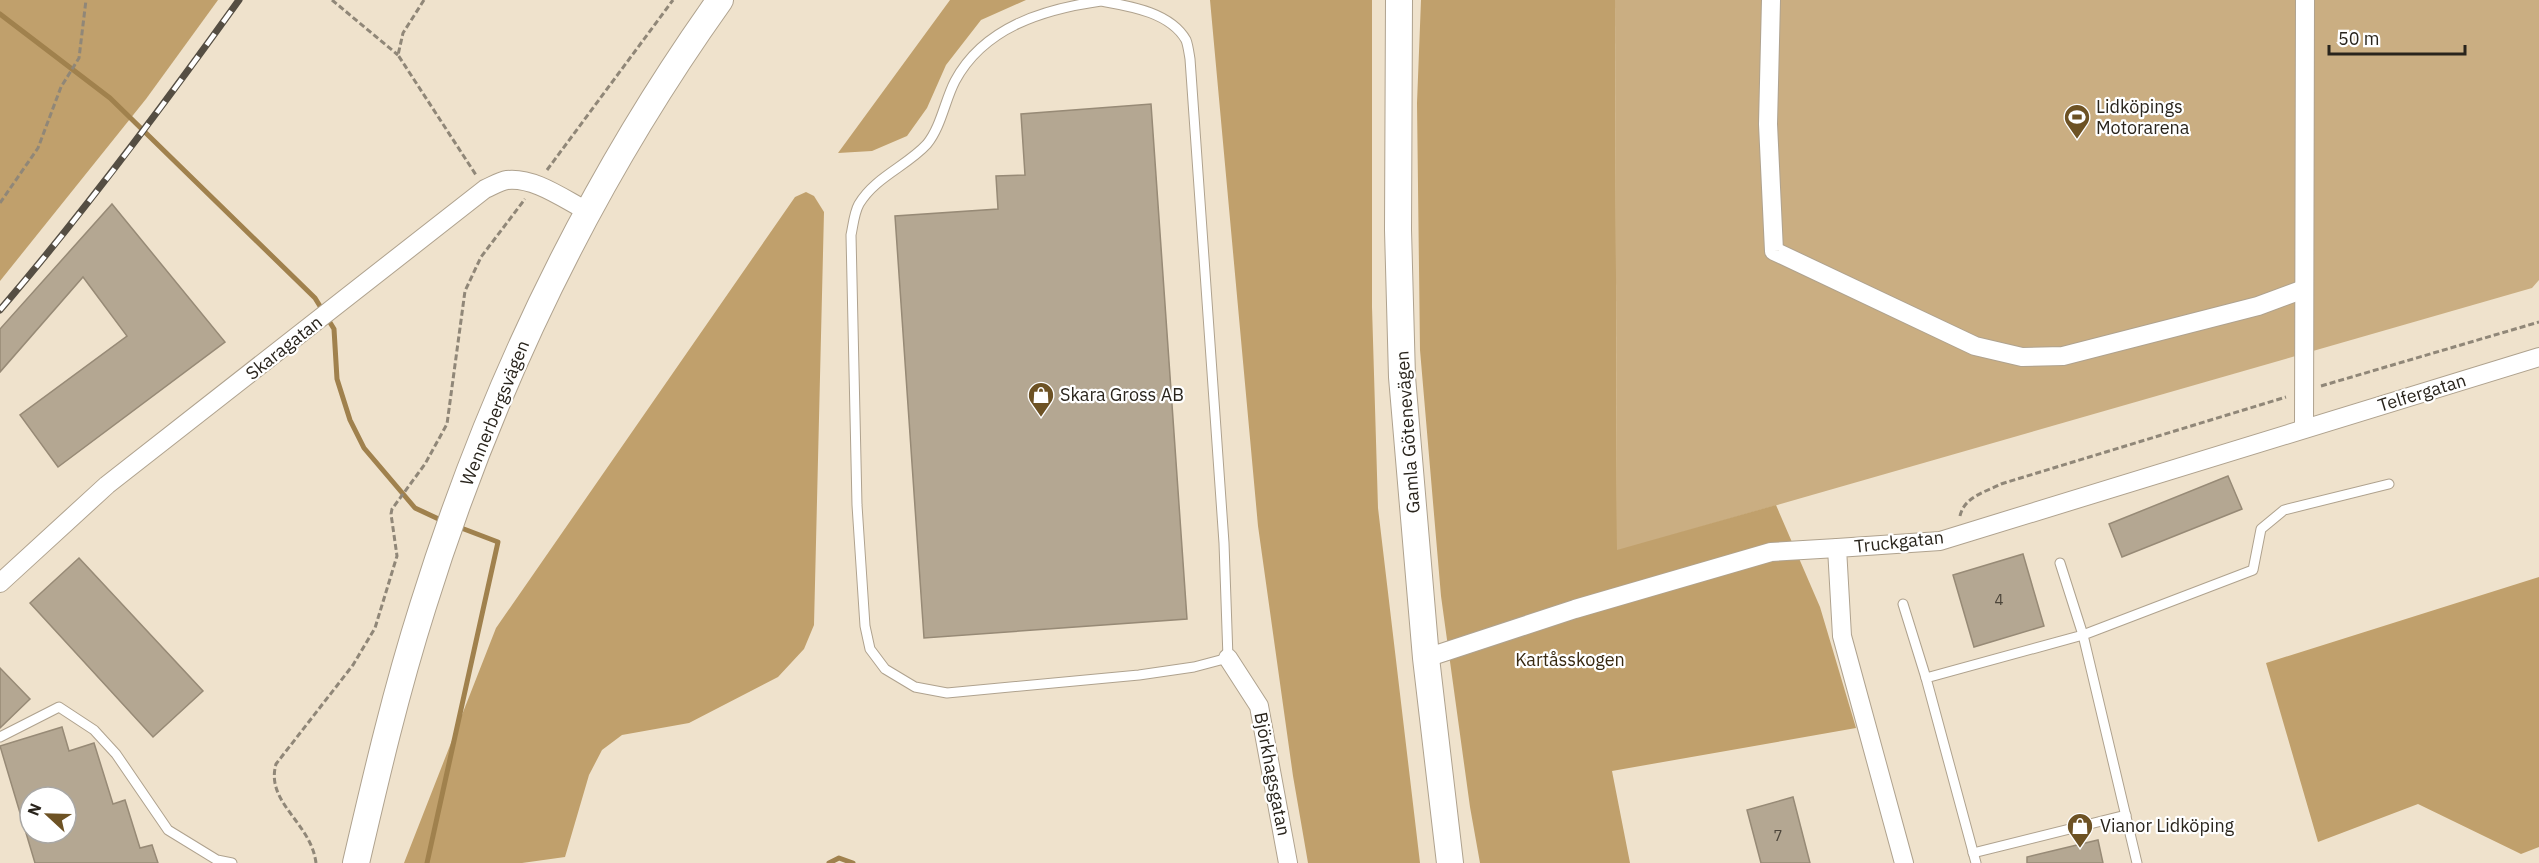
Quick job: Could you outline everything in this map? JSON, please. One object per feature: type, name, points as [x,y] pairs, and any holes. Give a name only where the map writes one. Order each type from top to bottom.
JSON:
[{"type":"street","name":"Wennerbergsvägen","points":[[356,863],[384,744],[423,606],[482,439],[543,301],[589,212],[665,81],[720,0]]},
{"type":"street","name":"Gamla Götenevägen","points":[[1399,0],[1398,230],[1402,377],[1426,658],[1450,863]]},
{"type":"street","points":[[1771,0],[1768,124],[1774,251],[1975,346],[2022,357],[2073,354],[2258,306],[2304,289]]},
{"type":"street","points":[[2304,428],[2305,0]]},
{"type":"street","name":"Skaragatan","points":[[0,583],[107,485],[485,189],[505,180],[536,185],[589,212]]},
{"type":"street","name":"Telfergatan","points":[[2304,428],[2539,357]]},
{"type":"street","name":"Truckgatan","points":[[1904,863],[1842,636],[1837,548],[1940,541],[2304,428]]},
{"type":"street","points":[[1426,658],[1575,609],[1771,552],[1837,548]]},
{"type":"street","name":"Björkhagsgatan","points":[[1228,658],[1259,706],[1288,863]]},
{"type":"lane","points":[[1101,1],[1130,6],[1155,15],[1176,28],[1186,40],[1190,58],[1224,543],[1228,658],[1194,667],[1139,675],[947,693],[915,687],[885,669],[870,649],[865,626],[857,505],[851,235],[859,204],[884,177],[911,160],[929,141],[959,75],[968,60],[989,39],[1041,14],[1075,5],[1101,1]]},
{"type":"lane","points":[[1926,678],[2083,635],[2253,570],[2261,528],[2284,510],[2389,484]]},
{"type":"lane","points":[[2060,563],[2083,635],[2137,863]]},
{"type":"lane","points":[[1903,604],[1926,678],[1974,858],[2126,815]]},
{"type":"lane","points":[[0,737],[59,707],[94,730],[116,754],[168,830],[218,860],[232,863]]},
{"type":"path","points":[[0,203],[38,148],[61,87],[80,58],[86,0]]},
{"type":"path","points":[[332,0],[398,55],[485,189]]},
{"type":"path","points":[[398,55],[403,33],[424,0]]},
{"type":"path","points":[[316,863],[314,847],[276,793],[273,774],[280,758],[353,665],[375,628],[397,556],[392,508],[439,443],[447,423],[465,291],[481,257],[673,0]]},
{"type":"path","points":[[1956,536],[1962,508],[1969,499],[2001,484],[2539,322]]},
{"type":"shaded area","name":"Lidköpings Motorarena","points":[[1615,0],[2539,0],[2539,280],[2532,288],[1617,551]]},
{"type":"green space","points":[[0,0],[218,0],[146,99],[0,281]]},
{"type":"green space","points":[[950,0],[1026,0],[981,20],[946,65],[927,108],[907,136],[872,151],[838,153]]},
{"type":"green space","points":[[1210,0],[1372,0],[1372,307],[1378,508],[1420,863],[1308,863],[1293,776],[1258,526]]},
{"type":"green space","name":"Kartåsskogen","points":[[1421,0],[1615,0],[1617,550],[1776,505],[1820,607],[1856,728],[1612,771],[1630,863],[1480,863],[1470,807],[1441,596],[1420,350],[1417,103]]},
{"type":"green space","points":[[806,192],[814,196],[824,212],[814,625],[804,649],[778,677],[689,723],[622,735],[602,750],[589,775],[565,857],[522,863],[404,863],[496,628],[795,197]]},
{"type":"green space","points":[[2539,577],[2539,847],[2521,854],[2418,804],[2318,842],[2266,663]]},
{"type":"building","name":"Skara Gross AB","points":[[1151,104],[1187,619],[924,638],[895,216],[998,209],[996,176],[1025,175],[1021,114]]},
{"type":"building","points":[[112,204],[225,342],[58,467],[20,415],[127,336],[83,277],[0,372],[0,329]]},
{"type":"building","points":[[2228,476],[2242,509],[2122,557],[2109,524]]},
{"type":"building","points":[[2023,554],[2044,626],[1974,647],[1953,575]]},
{"type":"building","points":[[79,558],[203,691],[153,737],[30,603]]},
{"type":"building","points":[[0,668],[30,699],[0,728]]},
{"type":"building","points":[[62,727],[69,751],[94,743],[113,804],[125,800],[140,848],[152,845],[158,863],[35,863],[30,845],[78,845],[78,785],[18,785],[18,806],[0,746]]},
{"type":"building","points":[[1793,797],[1810,863],[1761,863],[1747,810]]},
{"type":"building","name":"Vianor Lidköping","points":[[2098,840],[2103,863],[2027,863],[2027,857]]},
{"type":"waterway","points":[[0,14],[110,98],[315,298],[334,329],[337,379],[350,420],[364,448],[415,508],[445,522]]},
{"type":"waterway","points":[[427,863],[498,542],[456,526]]},
{"type":"waterway","points":[[829,863],[839,858],[853,863]]},
{"type":"railway","points":[[0,310],[123,158],[239,0]]},
{"type":"place","name":"Lidköpings Motorarena","points":[[2077,140]]},
{"type":"place","name":"Skara Gross AB","points":[[1041,418]]},
{"type":"place","name":"Vianor Lidköping","points":[[2080,849]]}]
